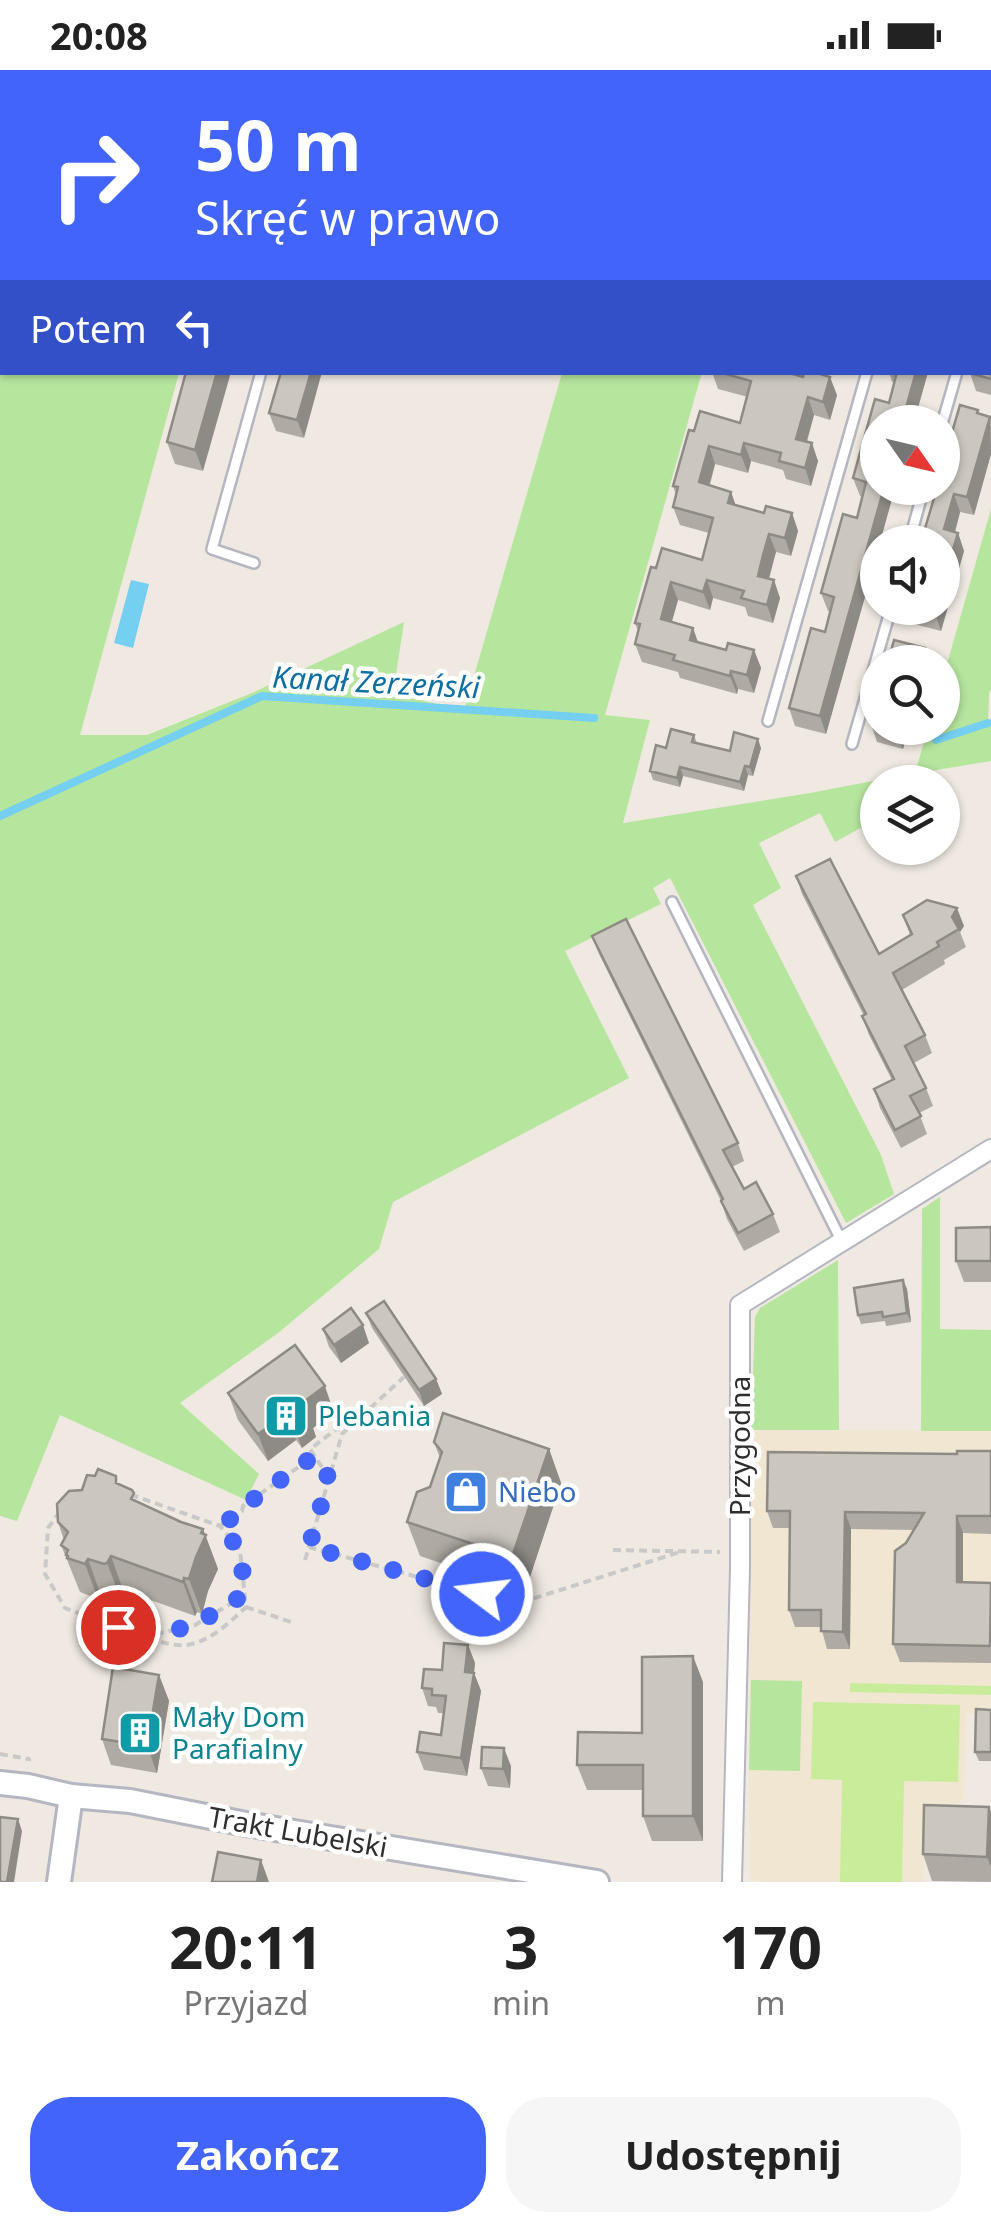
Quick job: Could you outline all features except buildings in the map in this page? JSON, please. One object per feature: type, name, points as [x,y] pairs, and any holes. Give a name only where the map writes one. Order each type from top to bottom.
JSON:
[{"type":"street","name":"Przygodna","points":[[732,1882],[740,1568],[740,1305],[991,1149]]},
{"type":"street","name":"Trakt Lubelski","points":[[0,1783],[71,1796],[130,1801],[597,1882]]},
{"type":"street","points":[[59,1882],[71,1796]]},
{"type":"lane","points":[[254,563],[212,550],[260,375]]},
{"type":"lane","points":[[768,721],[866,375]]},
{"type":"lane","points":[[947,405],[956,375]]},
{"type":"lane","points":[[852,744],[886,625]]},
{"type":"lane","points":[[672,902],[842,1242]]},
{"type":"path","points":[[305,1560],[342,1434],[404,1377]]},
{"type":"path","points":[[329,1478],[310,1450],[338,1428],[342,1434]]},
{"type":"path","points":[[220,1526],[314,1456]]},
{"type":"path","points":[[106,1486],[220,1526],[240,1550],[246,1607],[221,1631],[185,1646],[144,1637],[65,1608],[46,1574],[48,1528],[72,1495],[106,1486]]},
{"type":"path","points":[[309,1547],[516,1604],[680,1552]]},
{"type":"path","points":[[613,1550],[720,1552]]},
{"type":"path","points":[[108,1652],[144,1637],[195,1625],[245,1594]]},
{"type":"path","points":[[246,1607],[291,1622]]},
{"type":"shaded area","points":[[751,1430],[991,1431],[991,1714],[967,1714],[963,1799],[954,1807],[924,1814],[923,1882],[752,1880]]},
{"type":"green space","points":[[0,375],[178,375],[80,735],[147,735],[252,693],[404,622],[393,694],[465,707],[561,375],[701,375],[605,715],[650,720],[623,823],[860,783],[860,828],[835,842],[820,813],[759,843],[781,888],[753,905],[881,1155],[894,1194],[846,1223],[670,878],[653,888],[661,904],[565,951],[629,1078],[393,1202],[379,1249],[278,1333],[180,1403],[259,1474],[246,1500],[60,1415],[17,1521],[0,1516]]},
{"type":"green space","points":[[991,509],[988,722],[991,761],[960,766],[917,765],[923,745],[960,745],[960,645],[952,645]]},
{"type":"green space","points":[[940,1197],[940,1329],[991,1330],[991,1431],[921,1431],[922,1209]]},
{"type":"green space","points":[[838,1260],[839,1430],[751,1430],[755,1317],[760,1308]]},
{"type":"green space","points":[[751,1680],[802,1681],[800,1771],[749,1770]]},
{"type":"green space","points":[[850,1683],[991,1686],[991,1695],[850,1692]]},
{"type":"green space","points":[[813,1702],[960,1705],[958,1782],[904,1781],[902,1882],[840,1882],[842,1780],[811,1779]]},
{"type":"water","points":[[131,580],[149,584],[133,648],[114,643]]},
{"type":"waterway","name":"Kanał Zerzeński","points":[[0,816],[262,696],[594,718]]},
{"type":"waterway","name":"Kanał Zerzeński","points":[[960,732],[988,723]]},
{"type":"place","name":"Plebania","points":[[286,1416]]},
{"type":"place","name":"Niebo","points":[[466,1492]]},
{"type":"place","name":"Mały Dom Parafialny","points":[[140,1733]]},
{"type":"route","points":[[118,1627],[144,1637],[195,1625],[245,1594],[240,1550],[220,1526],[314,1456],[329,1478],[309,1547],[482,1594]]}]
